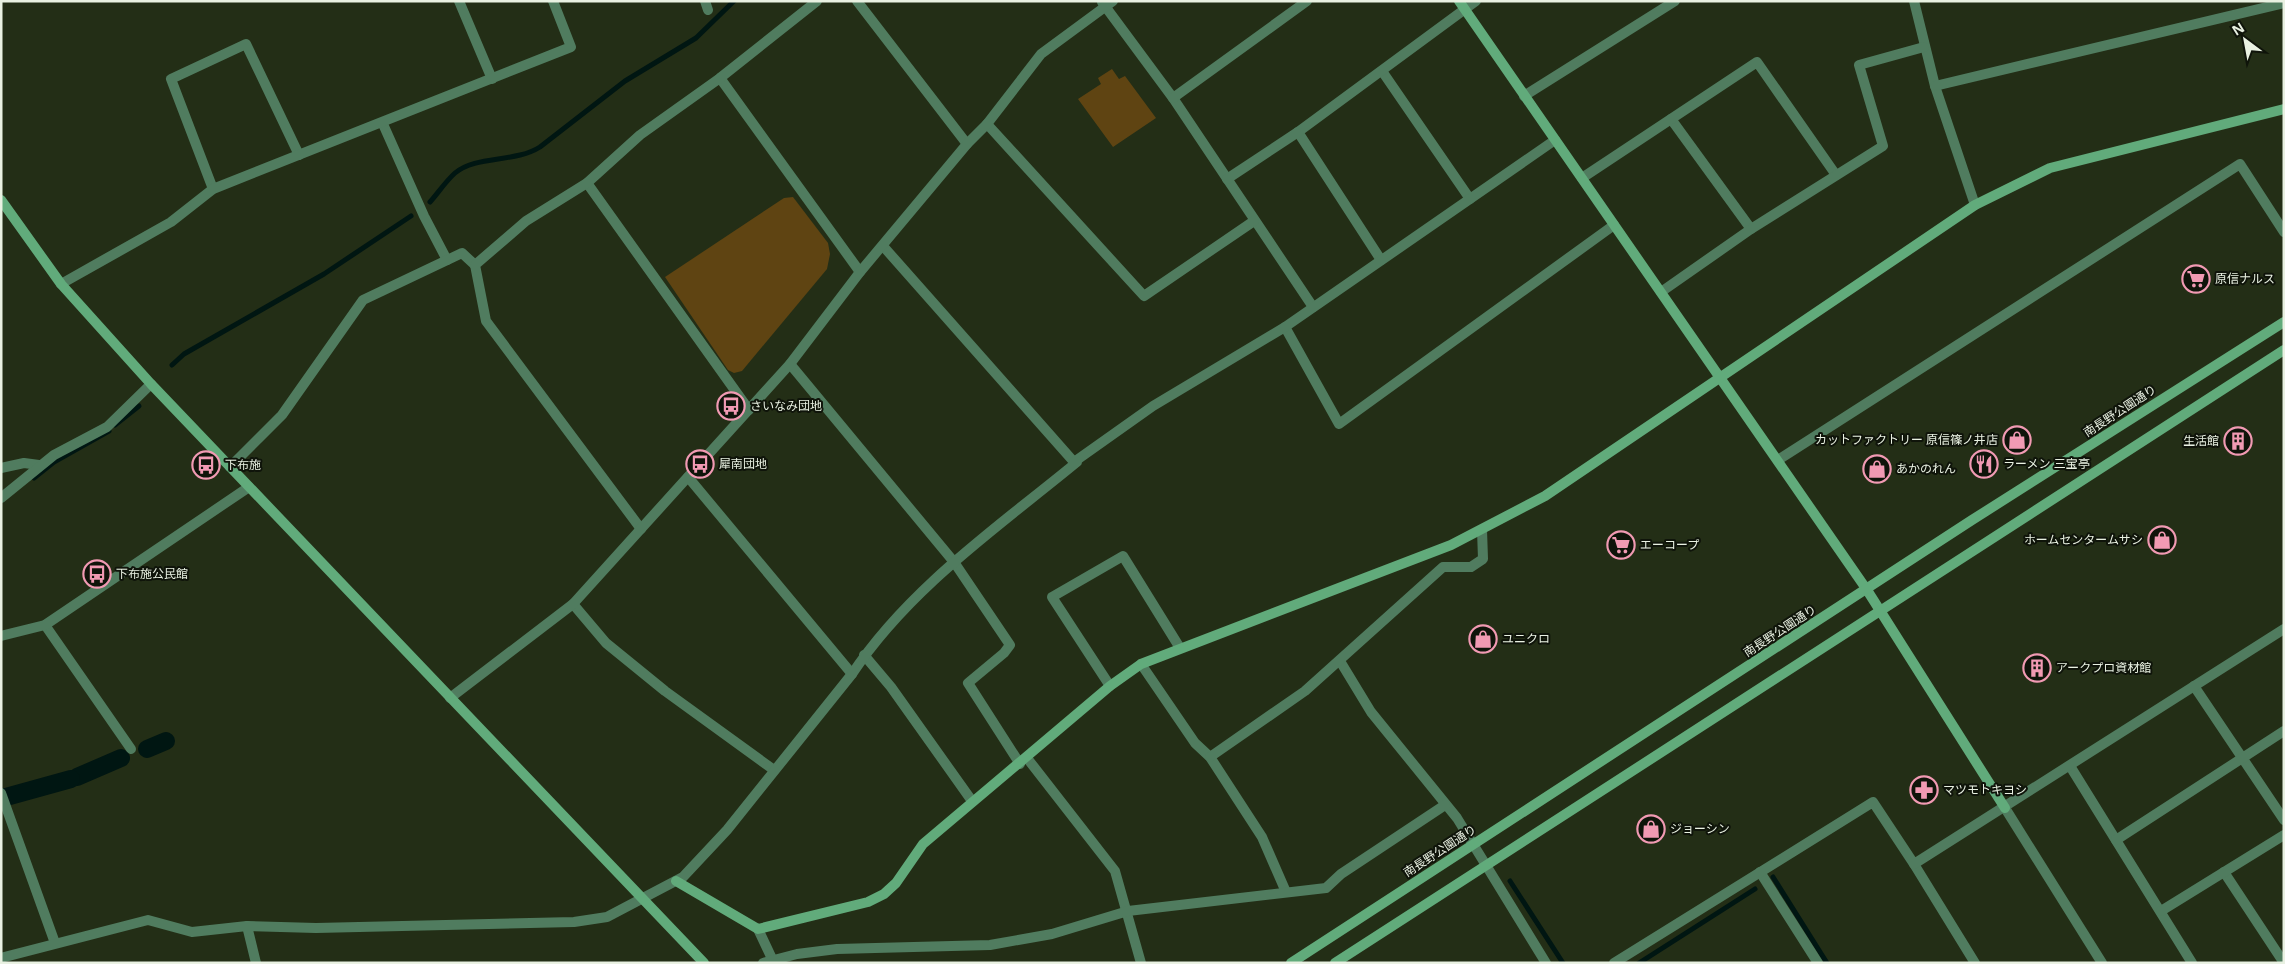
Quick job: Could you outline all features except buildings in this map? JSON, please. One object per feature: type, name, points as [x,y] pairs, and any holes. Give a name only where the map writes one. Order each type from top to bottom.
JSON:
[{"type":"street","points":[[459,1],[492,79]]},
{"type":"street","points":[[61,284],[172,222],[213,189],[383,124],[571,47],[554,1]]},
{"type":"street","points":[[475,265],[526,221],[587,183],[640,135],[720,78],[817,1]]},
{"type":"street","points":[[857,1],[967,144]]},
{"type":"street","points":[[1172,98],[1308,1]]},
{"type":"street","points":[[1227,179],[1298,132],[1382,71],[1461,5],[1476,1]]},
{"type":"street","points":[[1524,96],[1675,1]]},
{"type":"street","points":[[1914,1],[1924,48],[1935,86],[1975,205]]},
{"type":"street","points":[[450,698],[573,604],[790,364],[860,272],[967,144],[987,124],[1041,54],[1106,3],[1313,307]]},
{"type":"street","points":[[1935,86],[2284,3]]},
{"type":"street","points":[[1461,5],[1721,376],[1867,590],[2102,963]]},
{"type":"street","points":[[213,189],[171,79],[246,44],[299,155]]},
{"type":"street","points":[[1661,292],[1751,229],[1883,146],[1860,64],[1924,48]]},
{"type":"street","points":[[1582,178],[1757,62],[1836,175]]},
{"type":"street","points":[[1382,71],[1470,199]]},
{"type":"street","points":[[720,78],[860,272]]},
{"type":"street","points":[[758,929],[868,902],[884,894],[896,883],[922,844],[1110,686],[1141,664],[1451,545],[1545,496],[1975,205],[2050,168],[2284,109]]},
{"type":"street","points":[[1670,120],[1751,229]]},
{"type":"street","points":[[383,124],[424,216],[447,260]]},
{"type":"street","points":[[987,124],[1144,296],[1254,221]]},
{"type":"street","points":[[1298,132],[1381,260]]},
{"type":"street","points":[[1074,462],[1152,406],[1285,327],[1555,140]]},
{"type":"street","points":[[1778,460],[2240,164],[2284,232]]},
{"type":"street","points":[[587,183],[749,410]]},
{"type":"street","points":[[1,200],[61,284],[151,384],[704,963]]},
{"type":"street","points":[[1285,327],[1339,424],[1614,225]]},
{"type":"street","points":[[1,958],[148,920],[192,932],[247,926],[316,928],[574,922],[607,917],[640,898],[676,881],[727,830],[852,674],[864,656],[909,604],[954,562],[1078,462],[1074,462],[883,246]]},
{"type":"street","points":[[230,467],[282,415],[363,300],[462,252],[475,265],[486,321],[641,529]]},
{"type":"street","name":"南長野公園通り","points":[[1291,963],[2284,322]]},
{"type":"street","points":[[1334,963],[2284,350]]},
{"type":"street","points":[[790,364],[954,562],[1010,645],[968,683],[1023,761],[1115,872],[1128,911],[1141,963]]},
{"type":"street","points":[[1,498],[39,465],[107,427],[151,384]]},
{"type":"street","points":[[1,468],[24,463],[39,465]]},
{"type":"street","points":[[688,477],[852,674]]},
{"type":"street","points":[[1,636],[44,624],[249,487]]},
{"type":"street","points":[[1210,757],[1306,691],[1443,567],[1471,567],[1483,559],[1482,530]]},
{"type":"street","points":[[1110,686],[1052,597],[1123,556],[1180,648]]},
{"type":"street","points":[[573,604],[606,643],[665,691],[774,770]]},
{"type":"street","points":[[44,624],[131,749]]},
{"type":"street","points":[[1914,864],[2005,808],[2284,629]]},
{"type":"street","points":[[864,656],[891,687],[972,801]]},
{"type":"street","points":[[1340,661],[1371,712],[1457,818],[1484,865],[1546,963]]},
{"type":"street","points":[[1141,664],[1195,743],[1210,757],[1262,838],[1286,892]]},
{"type":"street","points":[[2194,686],[2284,820]]},
{"type":"street","points":[[2116,840],[2284,731]]},
{"type":"street","points":[[2070,766],[2192,963]]},
{"type":"street","points":[[1,793],[55,944]]},
{"type":"street","points":[[1614,963],[1872,802],[1914,864],[1975,963]]},
{"type":"street","points":[[676,881],[758,929],[770,961],[837,949],[990,946],[1052,934],[1128,911],[1326,888],[1341,874],[1445,805]]},
{"type":"street","points":[[2161,911],[2284,835]]},
{"type":"street","points":[[1760,872],[1818,963]]},
{"type":"street","points":[[2224,872],[2284,963]]},
{"type":"street","points":[[247,926],[256,963]]},
{"type":"shaded area","points":[[1112,69],[1119,79],[1125,76],[1156,118],[1113,147],[1078,99],[1101,84],[1098,78]]},
{"type":"shaded area","points":[[793,197],[828,243],[830,254],[827,269],[742,371],[734,373],[728,370],[665,277],[784,198]]},
{"type":"waterway","points":[[430,202],[452,176],[464,167],[519,155],[540,147],[625,81],[696,38],[734,1]]},
{"type":"waterway","points":[[172,365],[184,354],[324,274],[411,216]]},
{"type":"waterway","points":[[115,425],[139,406]]},
{"type":"waterway","points":[[34,478],[54,462],[109,431]]},
{"type":"waterway","points":[[147,749],[166,741]]},
{"type":"waterway","points":[[77,777],[121,758]]},
{"type":"waterway","points":[[6,797],[71,779]]},
{"type":"waterway","points":[[1773,877],[1827,963]]},
{"type":"waterway","points":[[1510,881],[1563,963]]},
{"type":"waterway","points":[[1639,963],[1755,889]]},
{"type":"place","name":"原信ナルス","points":[[2196,279]]},
{"type":"place","name":"さいなみ団地","points":[[731,406]]},
{"type":"place","name":"カットファクトリー 原信篠ノ井店","points":[[2017,440]]},
{"type":"place","name":"生活館","points":[[2238,441]]},
{"type":"place","name":"犀南団地","points":[[700,464]]},
{"type":"place","name":"ラーメン 三宝亭","points":[[1984,464]]},
{"type":"place","name":"下布施","points":[[206,465]]},
{"type":"place","name":"あかのれん","points":[[1877,469]]},
{"type":"place","name":"ホームセンタームサシ","points":[[2162,540]]},
{"type":"place","name":"エーコープ","points":[[1621,545]]},
{"type":"place","name":"下布施公民館","points":[[97,574]]},
{"type":"place","name":"ユニクロ","points":[[1483,639]]},
{"type":"place","name":"アークプロ資材館","points":[[2037,668]]},
{"type":"place","name":"マツモトキヨシ","points":[[1924,790]]},
{"type":"place","name":"ジョーシン","points":[[1651,829]]}]
